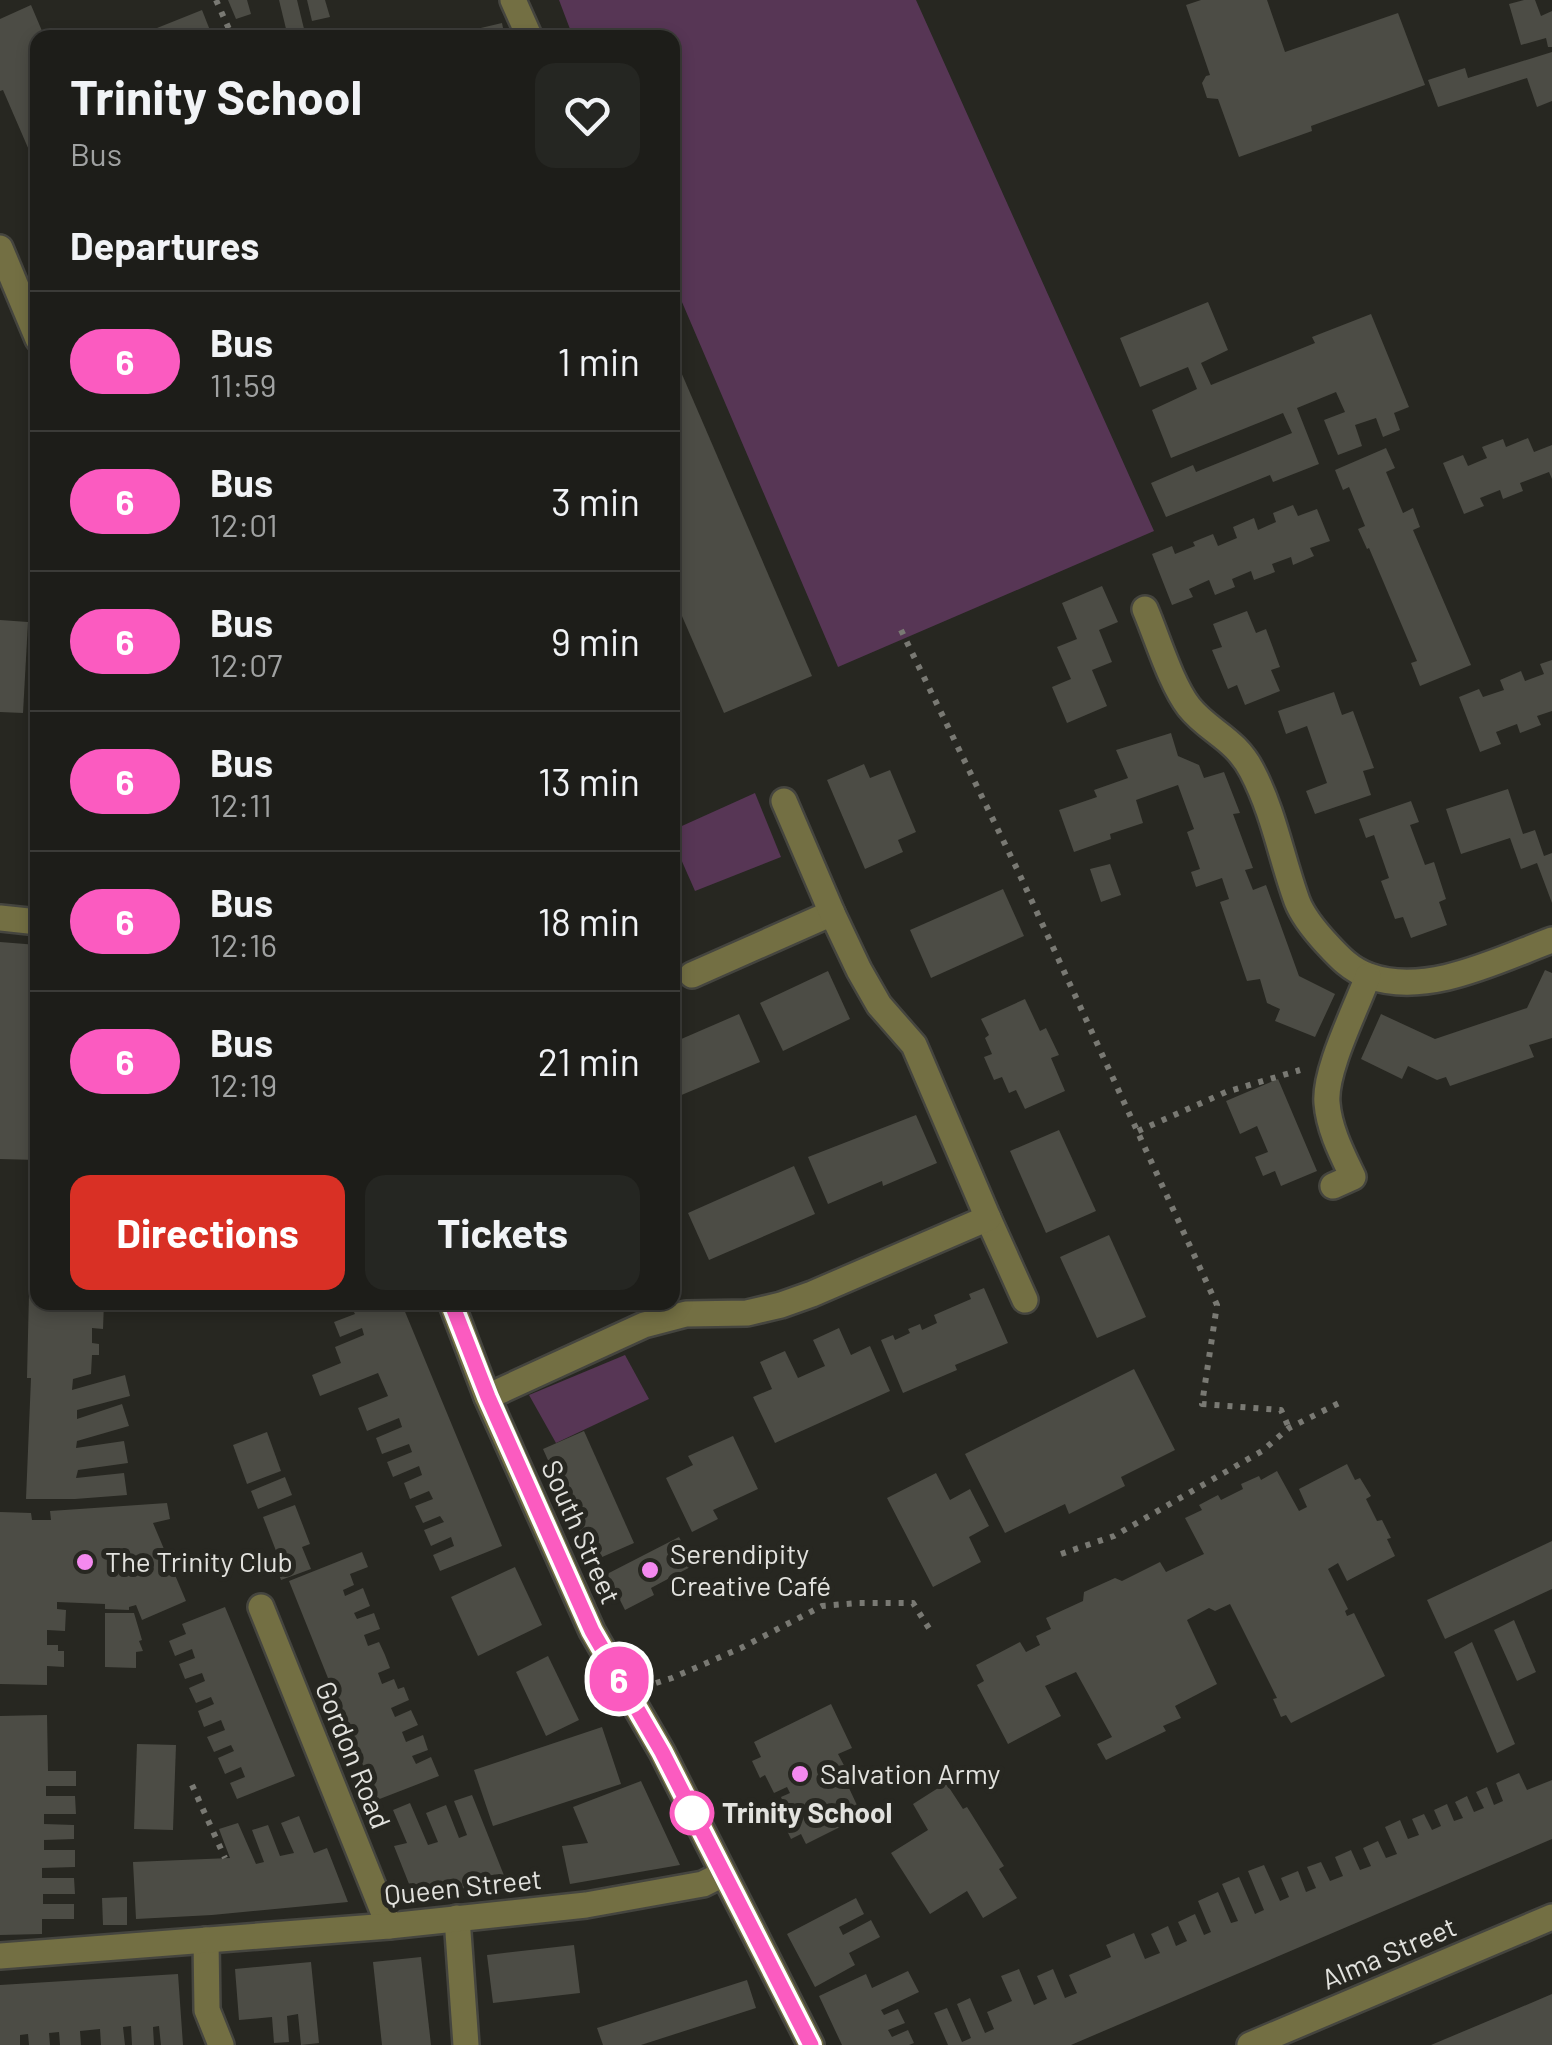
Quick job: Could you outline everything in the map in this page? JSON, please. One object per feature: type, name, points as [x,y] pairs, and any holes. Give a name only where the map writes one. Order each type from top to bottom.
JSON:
[{"type":"street","points":[[514,0],[527,30]]},
{"type":"street","points":[[0,248],[30,320]]},
{"type":"street","points":[[1145,609],[1190,707],[1234,744],[1250,767],[1270,808],[1298,904],[1313,929],[1344,962],[1368,976],[1397,982],[1445,979],[1552,940]]},
{"type":"street","points":[[784,800],[832,913],[878,1005],[914,1046],[1025,1300]]},
{"type":"street","points":[[692,975],[832,913]]},
{"type":"street","points":[[0,918],[30,921]]},
{"type":"street","points":[[1333,1186],[1353,1177],[1332,1129],[1326,1103],[1328,1077],[1368,976]]},
{"type":"street","points":[[488,1397],[644,1325],[686,1314],[747,1313],[781,1305],[988,1218]]},
{"type":"street","name":"South Street","points":[[454,1310],[488,1397],[592,1631],[662,1752],[811,2045]]},
{"type":"street","name":"Gordon Road","points":[[261,1607],[388,1926]]},
{"type":"street","name":"Queen Street","points":[[0,1956],[388,1926],[586,1905],[703,1884],[723,1874]]},
{"type":"street","points":[[457,1918],[466,2045]]},
{"type":"street","name":"Alma Street","points":[[1250,2045],[1552,1918]]},
{"type":"street","points":[[206,1940],[207,2010],[222,2045]]},
{"type":"path","points":[[216,0],[229,30]]},
{"type":"path","points":[[901,630],[1018,871],[1217,1305],[1202,1404],[1281,1410],[1289,1428]]},
{"type":"path","points":[[1138,1131],[1226,1092],[1334,1062]]},
{"type":"path","points":[[1060,1554],[1114,1536],[1262,1452],[1289,1428],[1345,1400]]},
{"type":"path","points":[[626,1691],[672,1678],[822,1606],[913,1603],[932,1633]]},
{"type":"path","points":[[192,1785],[225,1858]]},
{"type":"shaded area","points":[[559,0],[916,0],[1154,531],[838,667],[680,297],[680,30],[570,30]]},
{"type":"shaded area","points":[[755,793],[781,857],[695,891],[680,857],[680,827]]},
{"type":"shaded area","points":[[625,1355],[649,1399],[556,1443],[529,1395]]},
{"type":"building","points":[[228,0],[247,0],[251,14],[236,19]]},
{"type":"building","points":[[279,0],[297,0],[304,30],[286,30]]},
{"type":"building","points":[[307,0],[325,0],[330,17],[312,21]]},
{"type":"building","points":[[1201,0],[1267,0],[1285,52],[1398,13],[1425,85],[1239,157],[1218,99],[1207,98],[1202,83],[1210,75],[1186,5]]},
{"type":"building","points":[[1535,0],[1541,16],[1552,11],[1552,47],[1548,47],[1546,38],[1521,45],[1509,4]]},
{"type":"building","points":[[31,5],[42,30],[30,30],[30,152],[3,90],[0,91],[0,19]]},
{"type":"building","points":[[202,10],[210,30],[152,30]]},
{"type":"building","points":[[502,23],[503,30],[472,30]]},
{"type":"building","points":[[1552,52],[1552,101],[1537,107],[1527,78],[1438,107],[1428,80],[1465,68],[1468,78]]},
{"type":"building","points":[[1208,302],[1228,350],[1201,363],[1211,385],[1315,343],[1312,337],[1371,314],[1409,407],[1394,413],[1400,430],[1383,437],[1376,418],[1355,425],[1362,446],[1338,455],[1324,420],[1345,412],[1336,392],[1297,408],[1319,464],[1273,482],[1270,475],[1166,517],[1151,483],[1193,465],[1196,472],[1292,433],[1283,413],[1171,458],[1152,410],[1197,389],[1188,367],[1140,387],[1120,338]]},
{"type":"building","points":[[680,370],[812,676],[724,713],[680,611]]},
{"type":"building","points":[[1528,438],[1534,452],[1552,445],[1552,479],[1549,472],[1520,483],[1523,491],[1503,499],[1500,490],[1480,498],[1484,506],[1464,514],[1443,463],[1463,455],[1468,466],[1487,458],[1482,447],[1503,439],[1506,447]]},
{"type":"building","points":[[1386,448],[1395,468],[1386,472],[1403,513],[1413,508],[1420,527],[1413,530],[1471,665],[1420,686],[1411,663],[1417,661],[1358,529],[1365,526],[1349,487],[1343,490],[1335,470]]},
{"type":"building","points":[[1293,505],[1298,516],[1317,509],[1330,541],[1310,548],[1314,556],[1293,565],[1291,557],[1272,564],[1275,572],[1254,580],[1251,571],[1232,579],[1235,587],[1215,595],[1209,580],[1189,589],[1193,597],[1172,605],[1152,554],[1172,546],[1175,554],[1213,534],[1218,546],[1237,538],[1233,527],[1254,518],[1258,530],[1276,522],[1273,513]]},
{"type":"building","points":[[1102,586],[1118,622],[1099,630],[1112,662],[1092,670],[1107,706],[1067,723],[1052,687],[1071,679],[1057,647],[1077,639],[1062,603]]},
{"type":"building","points":[[1247,611],[1256,633],[1266,629],[1280,667],[1271,670],[1280,691],[1245,705],[1237,685],[1228,689],[1212,650],[1222,647],[1213,624]]},
{"type":"building","points":[[0,620],[28,622],[23,713],[0,712]]},
{"type":"building","points":[[1552,660],[1552,711],[1537,716],[1541,725],[1520,733],[1517,724],[1496,732],[1501,744],[1480,752],[1459,697],[1479,689],[1483,697],[1504,690],[1500,680],[1521,671],[1525,681],[1544,674],[1540,664]]},
{"type":"building","points":[[1334,692],[1342,715],[1353,711],[1374,768],[1363,771],[1371,795],[1315,814],[1306,791],[1327,783],[1307,726],[1286,734],[1278,711]]},
{"type":"building","points":[[1171,733],[1178,756],[1199,765],[1204,778],[1224,772],[1240,813],[1233,814],[1253,868],[1245,870],[1253,890],[1266,885],[1299,976],[1335,994],[1315,1037],[1275,1021],[1280,1009],[1267,1003],[1260,979],[1247,981],[1220,902],[1229,899],[1222,878],[1196,887],[1191,872],[1200,869],[1187,832],[1194,829],[1178,785],[1136,800],[1143,823],[1074,852],[1059,810],[1097,797],[1094,790],[1128,778],[1116,750]]},
{"type":"building","points":[[864,764],[870,778],[890,770],[916,832],[898,840],[903,852],[865,869],[827,780]]},
{"type":"building","points":[[1508,789],[1523,834],[1535,830],[1544,856],[1552,853],[1552,903],[1537,863],[1521,869],[1510,838],[1461,854],[1446,809]]},
{"type":"building","points":[[1411,801],[1419,822],[1410,825],[1425,865],[1434,862],[1446,899],[1439,902],[1447,925],[1411,938],[1403,917],[1395,919],[1381,881],[1389,878],[1374,835],[1366,838],[1359,819]]},
{"type":"building","points":[[1110,864],[1121,895],[1101,902],[1090,869]]},
{"type":"building","points":[[1003,889],[1024,936],[931,978],[910,930]]},
{"type":"building","points":[[0,942],[30,944],[30,1160],[0,1159]]},
{"type":"building","points":[[1545,970],[1552,973],[1552,1038],[1529,1045],[1534,1057],[1450,1086],[1446,1077],[1437,1080],[1408,1066],[1402,1079],[1361,1059],[1381,1014],[1435,1039],[1527,1008]]},
{"type":"building","points":[[828,971],[850,1019],[783,1051],[760,1003]]},
{"type":"building","points":[[1025,999],[1040,1031],[1046,1028],[1059,1055],[1051,1058],[1065,1091],[1025,1109],[1016,1090],[1009,1093],[1002,1077],[994,1080],[984,1057],[992,1054],[981,1019]]},
{"type":"building","points":[[739,1014],[760,1062],[680,1096],[680,1040]]},
{"type":"building","points":[[1278,1079],[1317,1171],[1281,1186],[1275,1171],[1263,1176],[1255,1157],[1268,1152],[1257,1126],[1240,1134],[1226,1101]]},
{"type":"building","points":[[916,1115],[937,1163],[828,1204],[808,1157]]},
{"type":"building","points":[[1059,1130],[1096,1211],[1046,1233],[1010,1151]]},
{"type":"building","points":[[794,1166],[815,1214],[709,1260],[688,1213]]},
{"type":"building","points":[[1109,1235],[1146,1317],[1097,1338],[1060,1257]]},
{"type":"building","points":[[30,1250],[30,1310],[104,1310],[103,1329],[92,1328],[92,1343],[99,1344],[99,1355],[92,1355],[91,1374],[73,1379],[72,1390],[125,1375],[130,1396],[77,1410],[77,1419],[122,1404],[129,1426],[77,1441],[76,1448],[124,1441],[128,1463],[78,1470],[76,1478],[124,1473],[127,1495],[26,1499],[31,1378],[27,1378]]},
{"type":"building","points":[[984,1288],[1008,1343],[903,1393],[881,1340],[893,1335],[895,1340],[920,1324],[922,1330],[937,1323],[934,1315],[971,1299],[969,1294]]},
{"type":"building","points":[[353,1310],[404,1310],[502,1546],[440,1571],[433,1555],[454,1546],[451,1537],[431,1546],[424,1530],[444,1522],[440,1516],[423,1523],[415,1506],[433,1499],[429,1491],[410,1499],[404,1483],[422,1475],[419,1466],[393,1477],[387,1462],[412,1452],[409,1444],[382,1454],[376,1438],[402,1427],[399,1418],[367,1431],[358,1408],[388,1396],[378,1373],[320,1396],[312,1375],[341,1363],[335,1347],[364,1335],[362,1328],[340,1337],[334,1322],[355,1314]]},
{"type":"building","points":[[839,1328],[851,1355],[870,1346],[890,1391],[775,1443],[753,1397],[772,1389],[760,1362],[785,1351],[798,1378],[825,1366],[813,1340]]},
{"type":"building","points":[[1134,1369],[1175,1450],[1121,1477],[1125,1486],[1069,1514],[1065,1504],[1005,1533],[965,1454]]},
{"type":"building","points":[[584,1431],[634,1543],[593,1561],[543,1449]]},
{"type":"building","points":[[267,1432],[281,1471],[247,1484],[233,1445]]},
{"type":"building","points":[[733,1436],[758,1489],[713,1510],[718,1519],[692,1532],[666,1478],[693,1465],[688,1456]]},
{"type":"building","points":[[1347,1464],[1355,1480],[1360,1478],[1371,1496],[1366,1499],[1377,1521],[1382,1520],[1395,1556],[1347,1581],[1338,1563],[1328,1569],[1348,1609],[1347,1616],[1354,1613],[1385,1676],[1291,1723],[1286,1715],[1281,1717],[1273,1699],[1277,1698],[1230,1604],[1215,1611],[1209,1608],[1187,1620],[1217,1684],[1175,1706],[1181,1718],[1163,1726],[1166,1731],[1106,1760],[1097,1744],[1112,1737],[1076,1672],[1045,1686],[1061,1716],[1008,1744],[977,1685],[984,1681],[976,1665],[1020,1642],[1026,1652],[1040,1645],[1036,1636],[1051,1629],[1046,1618],[1083,1601],[1084,1592],[1115,1578],[1122,1581],[1160,1562],[1166,1572],[1204,1554],[1185,1518],[1202,1510],[1199,1505],[1218,1495],[1221,1500],[1243,1489],[1241,1484],[1259,1476],[1261,1480],[1277,1471],[1299,1511],[1307,1507],[1299,1489]]},
{"type":"building","points":[[936,1473],[950,1500],[970,1489],[989,1526],[969,1537],[981,1562],[933,1587],[887,1498]]},
{"type":"building","points":[[285,1477],[292,1495],[258,1509],[251,1491]]},
{"type":"building","name":"The Trinity Club","points":[[167,1503],[170,1519],[153,1523],[186,1601],[142,1620],[136,1605],[129,1610],[105,1609],[105,1604],[57,1602],[57,1609],[66,1610],[65,1631],[47,1630],[47,1645],[58,1645],[58,1651],[64,1651],[64,1667],[47,1666],[47,1685],[0,1684],[0,1512],[31,1513],[32,1520],[51,1520],[50,1511]]},
{"type":"building","points":[[295,1505],[310,1544],[302,1547],[311,1569],[281,1580],[273,1558],[278,1556],[263,1517]]},
{"type":"building","name":"Serendipity Creative Café","points":[[679,1537],[694,1565],[651,1588],[654,1595],[625,1610],[607,1574]]},
{"type":"building","points":[[1552,1541],[1552,1589],[1445,1639],[1427,1600]]},
{"type":"building","points":[[362,1552],[368,1567],[350,1574],[354,1585],[343,1590],[345,1596],[363,1588],[370,1606],[354,1613],[357,1619],[374,1613],[380,1629],[364,1635],[368,1646],[379,1642],[390,1668],[378,1673],[382,1684],[394,1679],[398,1689],[404,1687],[409,1700],[391,1708],[395,1717],[411,1710],[418,1725],[402,1732],[406,1742],[423,1735],[428,1750],[412,1756],[416,1764],[431,1757],[439,1776],[377,1800],[289,1581]]},
{"type":"building","points":[[515,1567],[542,1625],[478,1656],[451,1597]]},
{"type":"building","points":[[225,1607],[295,1776],[237,1799],[230,1783],[245,1777],[241,1767],[225,1774],[218,1758],[234,1751],[231,1745],[214,1752],[207,1737],[225,1730],[221,1720],[204,1727],[198,1711],[214,1704],[211,1697],[196,1703],[189,1688],[205,1681],[202,1673],[185,1679],[179,1664],[195,1658],[192,1649],[175,1656],[169,1641],[186,1634],[182,1624]]},
{"type":"building","points":[[105,1613],[134,1613],[143,1651],[136,1652],[136,1668],[105,1667]]},
{"type":"building","points":[[1514,1620],[1536,1672],[1517,1681],[1494,1630]]},
{"type":"building","points":[[1472,1642],[1515,1744],[1497,1753],[1454,1652]]},
{"type":"building","points":[[548,1656],[579,1720],[546,1736],[516,1672]]},
{"type":"building","name":"Salvation Army","points":[[831,1704],[852,1748],[838,1754],[847,1771],[842,1773],[862,1816],[806,1844],[801,1834],[791,1839],[778,1812],[786,1809],[781,1797],[790,1793],[787,1787],[774,1793],[765,1775],[760,1778],[752,1761],[761,1757],[754,1742]]},
{"type":"building","points":[[47,1715],[48,1771],[76,1771],[76,1786],[46,1786],[46,1796],[75,1796],[76,1814],[44,1814],[44,1824],[74,1825],[74,1839],[44,1840],[44,1850],[75,1850],[75,1867],[42,1868],[42,1878],[74,1878],[75,1894],[43,1894],[43,1904],[74,1904],[74,1919],[42,1919],[42,1934],[0,1935],[0,1716]]},
{"type":"building","points":[[602,1727],[621,1784],[493,1826],[474,1770]]},
{"type":"building","points":[[137,1744],[176,1745],[173,1830],[134,1829]]},
{"type":"building","points":[[1519,1773],[1527,1790],[1552,1780],[1552,1839],[1071,2045],[948,2045],[934,2013],[947,2008],[962,2042],[971,2038],[957,2004],[970,1998],[985,2033],[994,2029],[987,2012],[1012,2001],[1001,1976],[1019,1969],[1034,2005],[1047,1999],[1037,1976],[1053,1969],[1065,1998],[1077,1993],[1069,1975],[1111,1957],[1106,1945],[1134,1933],[1145,1959],[1160,1953],[1151,1934],[1168,1926],[1176,1946],[1187,1941],[1178,1922],[1195,1914],[1204,1935],[1211,1932],[1198,1901],[1218,1892],[1231,1923],[1238,1921],[1222,1884],[1239,1877],[1255,1914],[1264,1910],[1248,1871],[1264,1865],[1280,1901],[1289,1897],[1281,1878],[1298,1871],[1306,1892],[1316,1888],[1307,1867],[1321,1862],[1330,1881],[1343,1876],[1335,1857],[1351,1850],[1360,1870],[1371,1866],[1363,1848],[1378,1841],[1386,1858],[1397,1854],[1385,1827],[1400,1820],[1408,1839],[1419,1835],[1412,1819],[1424,1814],[1432,1830],[1441,1826],[1434,1810],[1447,1804],[1454,1821],[1463,1818],[1455,1802],[1467,1796],[1474,1812],[1484,1808],[1476,1792],[1487,1787],[1494,1805],[1503,1801],[1496,1783]]},
{"type":"building","points":[[641,1781],[680,1865],[570,1884],[562,1846],[588,1843],[573,1807]]},
{"type":"building","points":[[946,1783],[963,1809],[967,1807],[1004,1866],[999,1869],[1017,1898],[983,1918],[967,1891],[930,1914],[891,1853],[928,1830],[913,1804]]},
{"type":"building","points":[[472,1795],[509,1888],[413,1894],[394,1846],[407,1843],[393,1810],[410,1803],[428,1845],[438,1842],[426,1813],[446,1805],[459,1838],[467,1835],[454,1801]]},
{"type":"building","points":[[299,1816],[314,1853],[327,1848],[348,1902],[136,1919],[133,1862],[230,1858],[219,1829],[238,1823],[256,1864],[264,1862],[252,1830],[268,1825],[280,1856],[294,1853],[281,1823]]},
{"type":"building","points":[[127,1897],[127,1925],[103,1925],[102,1898]]},
{"type":"building","points":[[856,1898],[864,1914],[839,1927],[843,1935],[871,1920],[880,1937],[849,1953],[855,1965],[815,1987],[787,1934]]},
{"type":"building","points":[[574,1945],[580,1993],[493,2003],[487,1955]]},
{"type":"building","points":[[421,1957],[431,2045],[382,2045],[373,1962]]},
{"type":"building","points":[[311,1962],[319,2043],[301,2045],[298,2014],[287,2016],[289,2042],[274,2043],[272,2017],[239,2020],[235,1969]]},
{"type":"building","points":[[908,1971],[919,1992],[881,2010],[884,2015],[898,2009],[905,2023],[888,2030],[892,2037],[908,2030],[914,2043],[842,2045],[819,1996],[866,1974],[872,1988]]},
{"type":"building","points":[[178,1974],[183,2045],[161,2045],[159,2026],[153,2027],[154,2045],[132,2045],[131,2026],[123,2027],[125,2045],[101,2045],[100,2029],[80,2031],[81,2045],[60,2045],[59,2032],[49,2033],[50,2045],[29,2045],[28,2034],[20,2035],[20,2045],[0,2045],[0,1985]]},
{"type":"building","points":[[747,1980],[756,2008],[641,2045],[603,2045],[597,2028]]},
{"type":"building","points":[[1552,1994],[1552,2045],[1431,2045],[1519,2008]]},
{"type":"bus line","name":"6","points":[[454,1310],[488,1397],[592,1631],[662,1752],[811,2045]]},
{"type":"place","name":"The Trinity Club","points":[[85,1562]]},
{"type":"place","name":"Serendipity Creative Café","points":[[650,1570]]},
{"type":"place","name":"Salvation Army","points":[[800,1774]]},
{"type":"place","name":"Trinity School","points":[[692,1813]]}]
